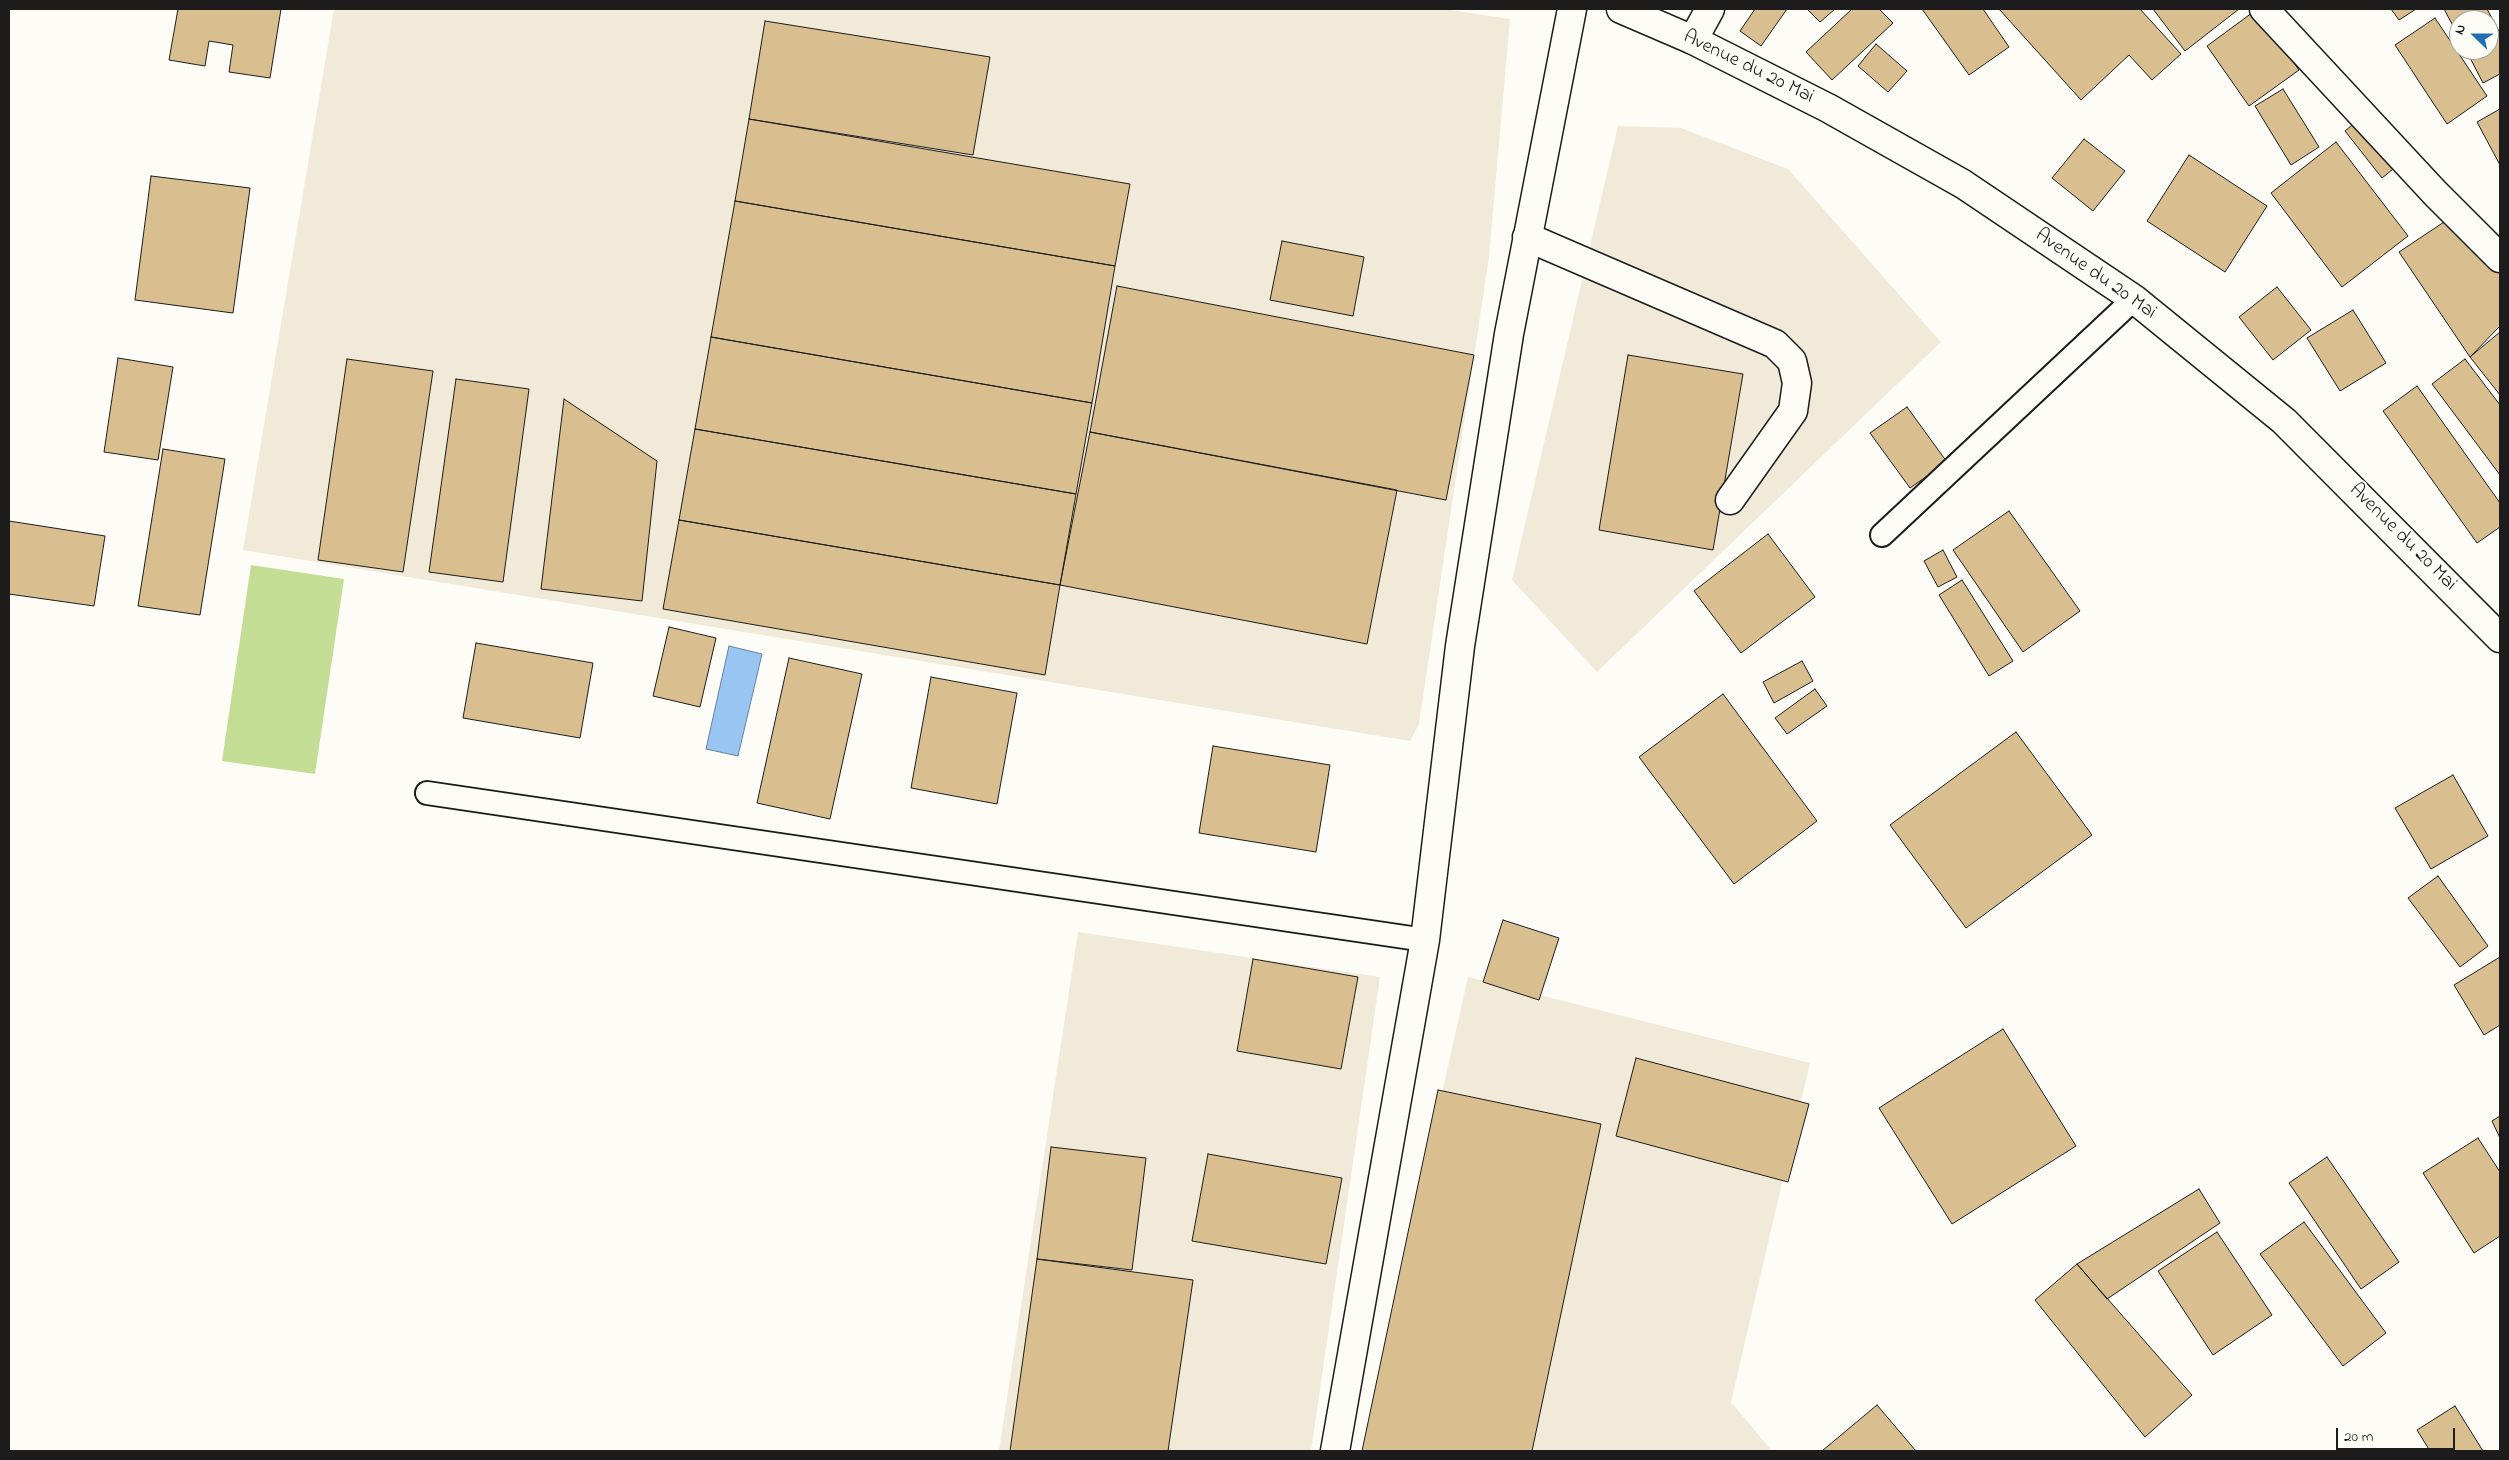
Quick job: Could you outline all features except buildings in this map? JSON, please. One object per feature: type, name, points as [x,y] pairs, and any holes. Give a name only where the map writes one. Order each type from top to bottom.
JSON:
[{"type":"street","points":[[1335,1451],[1425,940],[1460,646],[1509,334],[1572,9]]},
{"type":"street","name":"Avenue du 20 Mai","points":[[1620,9],[1693,40],[1828,108],[1963,184],[2134,299],[2284,421],[2500,638]]},
{"type":"street","points":[[1693,40],[1710,9]]},
{"type":"street","points":[[2264,9],[2435,193],[2500,258]]},
{"type":"street","points":[[1527,237],[1775,344],[1792,360],[1797,383],[1793,411],[1730,500]]},
{"type":"lane","points":[[1882,535],[2134,299]]},
{"type":"lane","points":[[427,793],[1425,940]]},
{"type":"shaded area","points":[[334,9],[1444,9],[1510,19],[1489,257],[1419,724],[1410,741],[243,550]]},
{"type":"shaded area","points":[[1618,126],[1681,128],[1788,169],[1941,342],[1597,672],[1512,580]]},
{"type":"shaded area","points":[[1078,932],[1380,977],[1311,1451],[999,1451]]},
{"type":"shaded area","points":[[1468,977],[1810,1063],[1731,1402],[1772,1451],[1362,1451]]},
{"type":"green space","points":[[251,565],[344,579],[315,774],[222,761]]},
{"type":"water","points":[[729,646],[762,654],[738,756],[706,749]]}]
